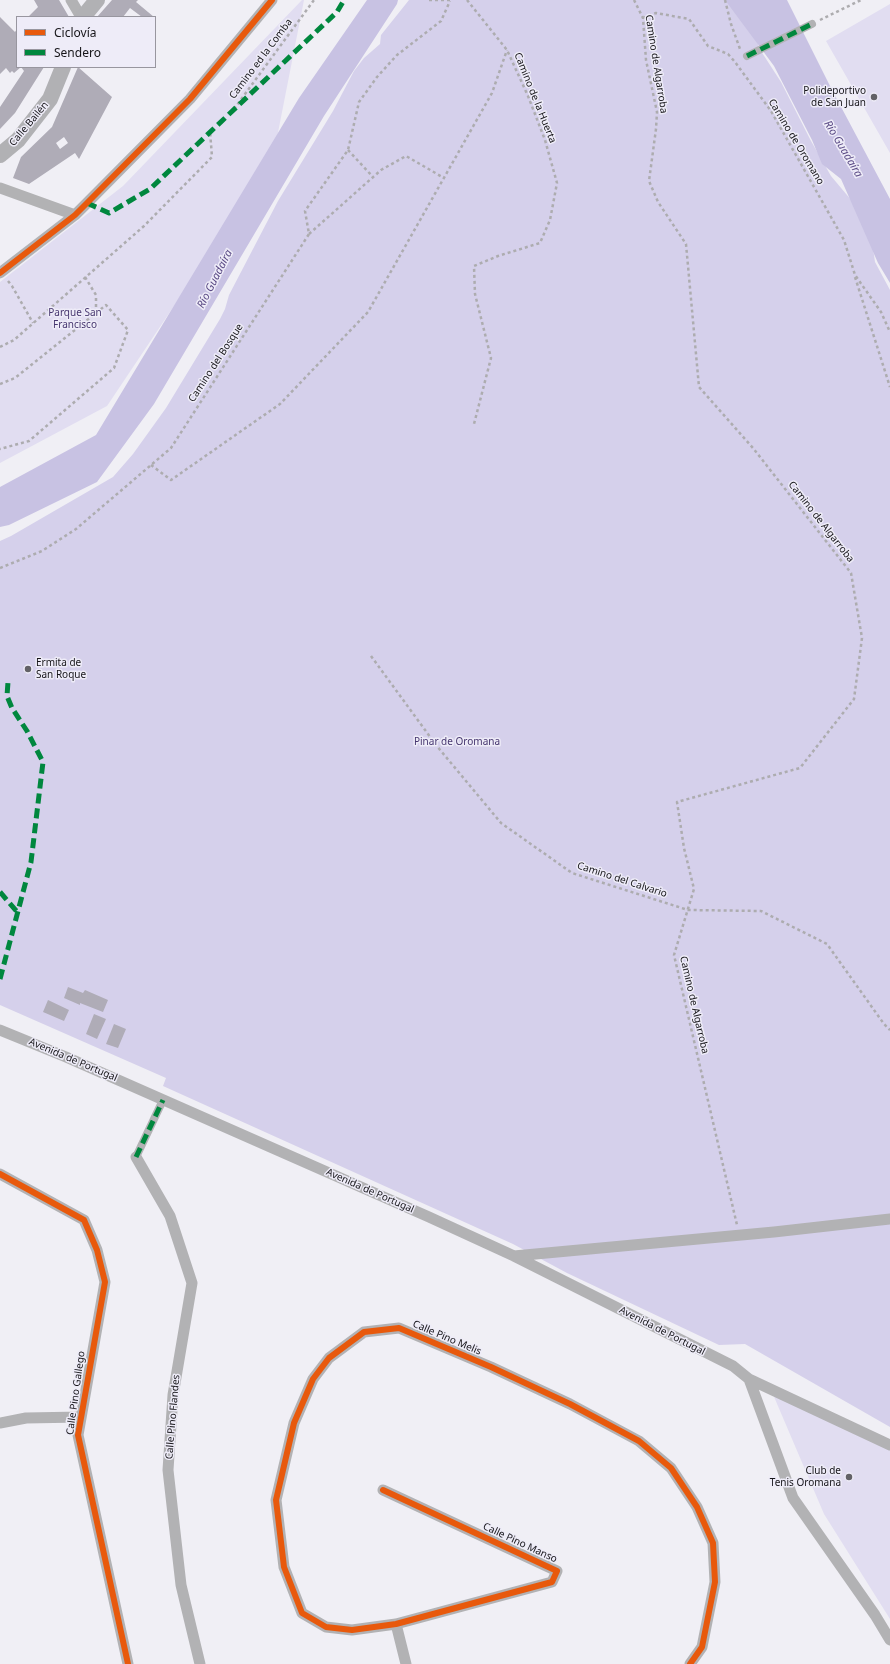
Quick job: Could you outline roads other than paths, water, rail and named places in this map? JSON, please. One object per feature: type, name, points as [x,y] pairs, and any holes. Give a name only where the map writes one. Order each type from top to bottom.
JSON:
[{"type":"main road","points":[[83,16],[97,0]]},
{"type":"main road","name":"Calle Bailén","points":[[0,155],[18,140],[50,99],[63,68]]},
{"type":"street","points":[[72,0],[81,16]]},
{"type":"street","points":[[0,274],[75,215],[190,99],[272,0]]},
{"type":"street","points":[[744,54],[812,24]]},
{"type":"street","points":[[0,188],[75,215]]},
{"type":"street","name":"Avenida de Portugal","points":[[0,1030],[66,1057],[514,1256],[733,1366],[750,1379],[890,1445]]},
{"type":"street","points":[[136,1157],[163,1100]]},
{"type":"street","name":"Calle Pino Flandes","points":[[136,1157],[170,1216],[192,1283],[173,1395],[168,1470],[181,1585],[200,1664]]},
{"type":"street","name":"Calle Pino Gallego","points":[[0,1174],[84,1220],[97,1250],[105,1282],[78,1436],[128,1664]]},
{"type":"street","points":[[514,1256],[740,1235],[890,1219]]},
{"type":"street","name":"Calle Pino Melis","points":[[396,1624],[352,1630],[326,1627],[302,1613],[284,1567],[276,1500],[294,1423],[313,1379],[329,1358],[364,1332],[399,1328],[491,1367],[570,1404],[639,1441],[671,1468],[697,1507],[713,1542],[715,1582],[702,1647],[690,1664]]},
{"type":"street","points":[[750,1379],[793,1498],[875,1615],[890,1640]]},
{"type":"street","points":[[0,1423],[26,1418],[81,1417]]},
{"type":"street","name":"Calle Pino Manso","points":[[383,1490],[557,1571],[552,1582],[396,1624]]},
{"type":"street","points":[[396,1624],[406,1664]]},
{"type":"water","name":"Río Guadaíra","points":[[367,0],[398,0],[397,4],[324,116],[154,404],[97,482],[9,525],[0,527],[0,487],[96,435],[299,98]]},
{"type":"water","name":"Río Guadaíra","points":[[725,0],[787,0],[831,88],[890,199],[890,283],[878,263],[841,179],[822,164],[812,140],[774,66]]},
{"type":"place","name":"Polideportivo de San Juan","points":[[874,97]]},
{"type":"place","name":"Ermita de San Roque","points":[[28,669]]},
{"type":"place","name":"Club de Tenis Oromana","points":[[849,1477]]},
{"type":"park label","name":"Parque San Francisco","points":[[75,318]]},
{"type":"park label","name":"Pinar de Oromana","points":[[457,742]]}]
